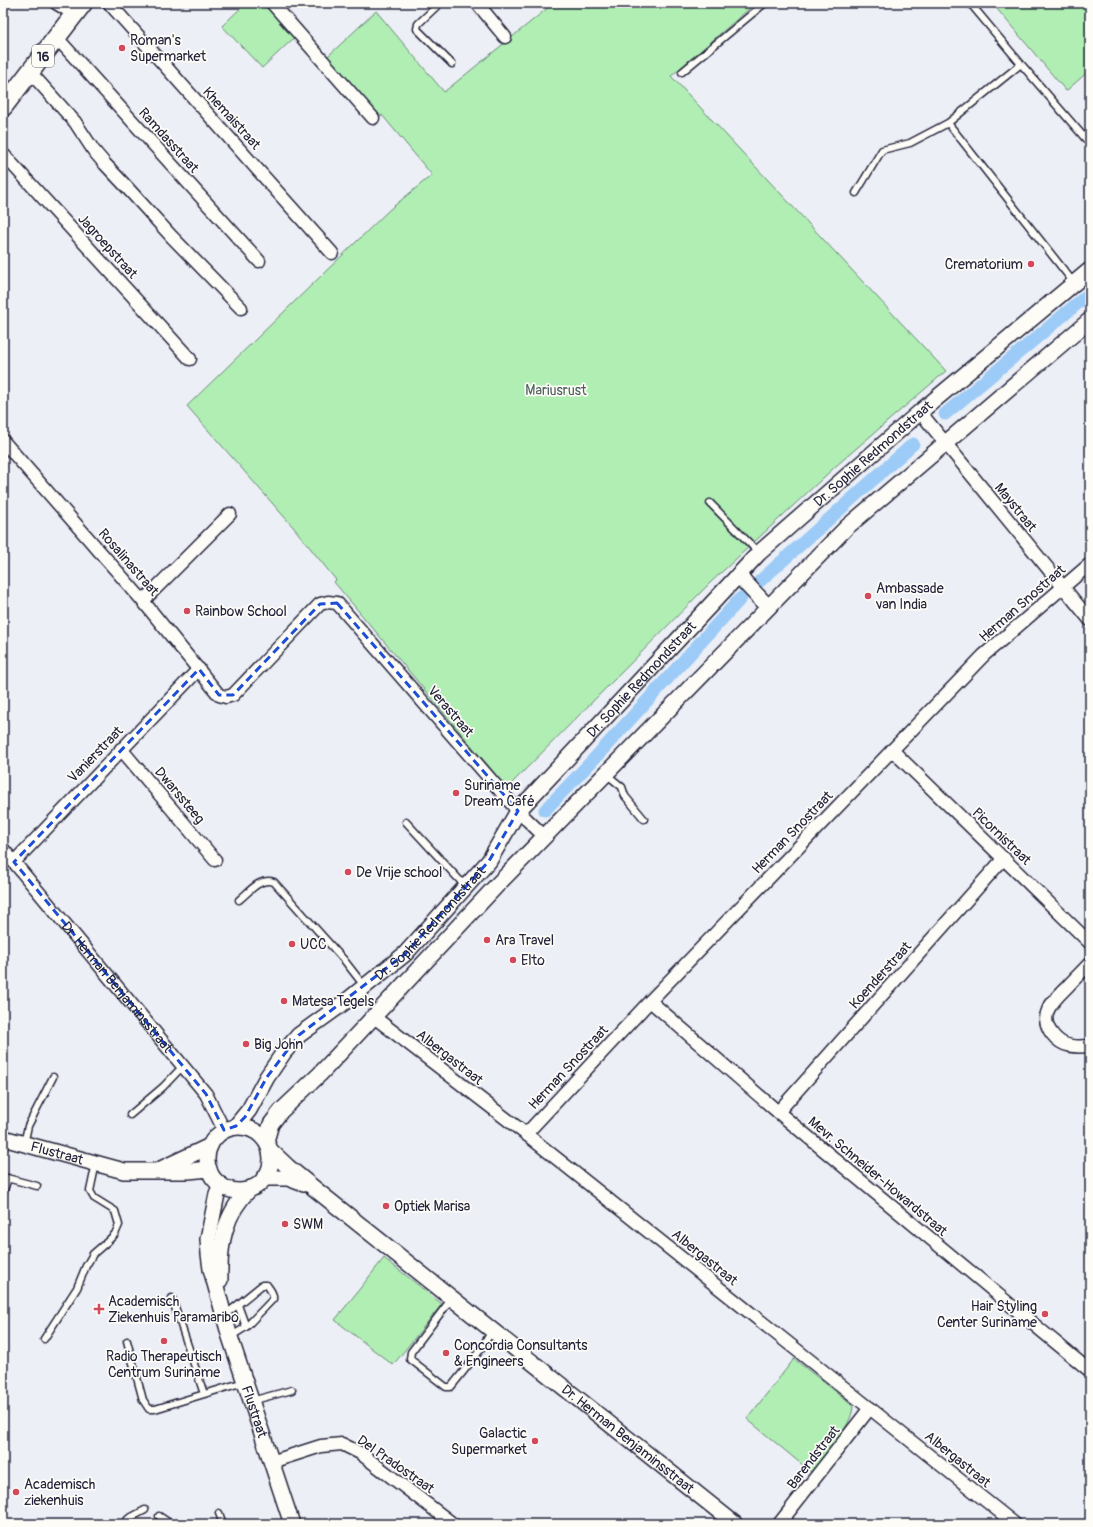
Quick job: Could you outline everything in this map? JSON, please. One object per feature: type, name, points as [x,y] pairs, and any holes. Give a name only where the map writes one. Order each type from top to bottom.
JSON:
[{"type":"main road","name":"16","points":[[3,108],[79,9]]},
{"type":"street","points":[[56,3],[79,9]]},
{"type":"street","name":"Khemaistraat","points":[[109,3],[332,253]]},
{"type":"street","points":[[272,3],[373,118]]},
{"type":"street","points":[[477,3],[505,37]]},
{"type":"street","name":"Ramdasstraat","points":[[57,38],[259,261]]},
{"type":"street","points":[[30,72],[75,122],[94,151],[105,164],[172,237],[241,308]]},
{"type":"street","name":"Jagroepstraat","points":[[3,154],[190,359]]},
{"type":"street","name":"Dr. Sophie Redmondstraat","points":[[230,1128],[249,1110],[267,1077],[284,1052],[299,1035],[365,987],[405,954],[489,860],[518,811],[759,553],[920,412],[1090,270]]},
{"type":"street","name":"Dr. Sophie Redmondstraat","points":[[268,1146],[271,1124],[274,1119],[320,1074],[498,884],[847,527],[1090,320]]},
{"type":"street","name":"Maystraat","points":[[920,412],[1090,620]]},
{"type":"street","name":"Rosalinastraat","points":[[3,441],[143,601],[199,668],[219,695],[226,697],[233,695],[320,604],[328,602],[337,603]]},
{"type":"street","points":[[143,601],[230,514]]},
{"type":"street","name":"Herman Snostraat","points":[[526,1134],[650,1001],[984,655],[1090,564]]},
{"type":"street","points":[[738,575],[768,607]]},
{"type":"street","name":"Verastraat","points":[[337,603],[518,811],[545,837]]},
{"type":"street","name":"Vanierstraat","points":[[14,862],[199,668]]},
{"type":"street","name":"Dwarssteeg","points":[[121,749],[215,860]]},
{"type":"street","name":"Picornistraat","points":[[892,750],[1090,943]]},
{"type":"street","name":"Dr. Herman Benjaminsstraat","points":[[3,849],[206,1094],[230,1128]]},
{"type":"street","name":"Koenderstraat","points":[[778,1112],[1004,858]]},
{"type":"street","points":[[1090,946],[1088,953],[1090,963],[1053,1001],[1048,1008],[1046,1017],[1048,1027],[1052,1034],[1061,1042],[1070,1047],[1090,1046]]},
{"type":"street","name":"Mevr. Schneider-Howardstraat","points":[[650,1001],[778,1112],[1090,1371]]},
{"type":"street","name":"Albergastraat","points":[[374,1017],[526,1134],[1015,1524]]},
{"type":"street","points":[[230,1128],[251,1129],[257,1132],[268,1146],[271,1165],[264,1178],[251,1188],[238,1191],[232,1190],[216,1181],[209,1169],[208,1154],[210,1146],[215,1137],[230,1128]]},
{"type":"street","name":"Flustraat","points":[[3,1138],[124,1170],[188,1171],[209,1169]]},
{"type":"street","name":"Flustraat","points":[[159,1171],[210,1146]]},
{"type":"street","name":"Dr. Herman Benjaminsstraat","points":[[268,1146],[288,1167],[735,1524]]},
{"type":"street","name":"Dr. Herman Benjaminsstraat","points":[[264,1178],[288,1178],[314,1188]]},
{"type":"street","name":"Flustraat","points":[[221,1185],[216,1194],[208,1239],[211,1269],[230,1337],[292,1524]]},
{"type":"street","name":"Flustraat","points":[[220,1299],[221,1247],[226,1224],[236,1203],[251,1188]]},
{"type":"street","name":"Barendstraat","points":[[779,1524],[870,1408]]},
{"type":"street","name":"Del Pradostraat","points":[[271,1462],[321,1446],[342,1444],[360,1453],[453,1524]]},
{"type":"lane","points":[[440,3],[418,24],[417,28],[452,64]]},
{"type":"lane","points":[[682,72],[765,3]]},
{"type":"lane","points":[[970,3],[1090,144]]},
{"type":"lane","points":[[856,193],[882,150],[910,143],[948,123],[1021,64]]},
{"type":"lane","points":[[948,123],[1074,283]]},
{"type":"lane","points":[[710,503],[759,553]]},
{"type":"lane","points":[[606,774],[622,787],[625,796],[644,819]]},
{"type":"lane","points":[[406,822],[466,887]]},
{"type":"lane","points":[[239,900],[262,881],[268,880],[274,882],[344,960],[365,987]]},
{"type":"lane","points":[[130,1115],[163,1087],[183,1066]]},
{"type":"lane","points":[[24,1144],[28,1126],[53,1077]]},
{"type":"lane","points":[[44,1339],[77,1288],[86,1266],[93,1254],[108,1241],[119,1225],[115,1211],[94,1198],[90,1191],[96,1163]]},
{"type":"lane","points":[[3,1193],[6,1178],[37,1186]]},
{"type":"lane","points":[[224,1316],[264,1284],[267,1285],[274,1296],[273,1299],[246,1326],[230,1337]]},
{"type":"lane","points":[[172,1298],[204,1394]]},
{"type":"lane","points":[[452,1298],[410,1355],[410,1359],[446,1387],[452,1387],[478,1353],[492,1331]]},
{"type":"lane","points":[[238,1305],[246,1326]]},
{"type":"lane","points":[[127,1341],[143,1400],[149,1409],[155,1409],[246,1382]]},
{"type":"lane","points":[[251,1401],[292,1390]]},
{"type":"lane","points":[[124,1524],[145,1510]]},
{"type":"lane","points":[[219,1513],[223,1524]]},
{"type":"lane","points":[[159,1516],[171,1524]]},
{"type":"highlighted area","points":[[337,603],[518,811],[489,861],[405,954],[299,1035],[267,1077],[245,1117],[236,1126],[224,1130],[206,1094],[14,862],[199,669],[219,695],[233,695],[320,604]]},
{"type":"green space","points":[[246,3],[265,3],[296,36],[262,68],[222,26]]},
{"type":"green space","name":"Mariusrust","points":[[554,3],[756,3],[671,76],[946,371],[837,465],[710,583],[507,788],[334,582],[336,580],[294,528],[187,406],[389,210],[432,175],[382,115],[379,117],[326,58],[376,11],[444,92]]},
{"type":"green space","points":[[992,3],[1090,3],[1090,70],[1066,91]]},
{"type":"green space","points":[[384,1258],[442,1304],[393,1365],[335,1320]]},
{"type":"green space","points":[[794,1359],[848,1401],[853,1407],[848,1424],[843,1432],[811,1472],[747,1419]]},
{"type":"waterway","points":[[945,414],[1090,293]]},
{"type":"waterway","points":[[760,581],[913,444]]},
{"type":"waterway","points":[[545,810],[593,760],[741,598]]},
{"type":"place","name":"Roman's Supermarket","points":[[122,48]]},
{"type":"place","name":"Crematorium","points":[[1031,264]]},
{"type":"place","name":"Ambassade van India","points":[[868,596]]},
{"type":"place","name":"Rainbow School","points":[[187,611]]},
{"type":"place","name":"Suriname Dream Café","points":[[456,793]]},
{"type":"place","name":"De Vrije school","points":[[348,872]]},
{"type":"place","name":"Ara Travel","points":[[487,940]]},
{"type":"place","name":"UCC","points":[[292,944]]},
{"type":"place","name":"Elto","points":[[513,960]]},
{"type":"place","name":"Matesa Tegels","points":[[284,1001]]},
{"type":"place","name":"Big John","points":[[246,1044]]},
{"type":"place","name":"Optiek Marisa","points":[[386,1206]]},
{"type":"place","name":"SWM","points":[[285,1224]]},
{"type":"place","name":"Academisch Ziekenhuis Paramaribo","points":[[99,1309]]},
{"type":"place","name":"Hair Styling Center Suriname","points":[[1045,1314]]},
{"type":"place","name":"Radio Therapeutisch Centrum Suriname","points":[[164,1341]]},
{"type":"place","name":"Concordia Consultants & Engineers","points":[[446,1353]]},
{"type":"place","name":"Galactic Supermarket","points":[[535,1441]]},
{"type":"place","name":"Academisch ziekenhuis","points":[[16,1492]]}]
